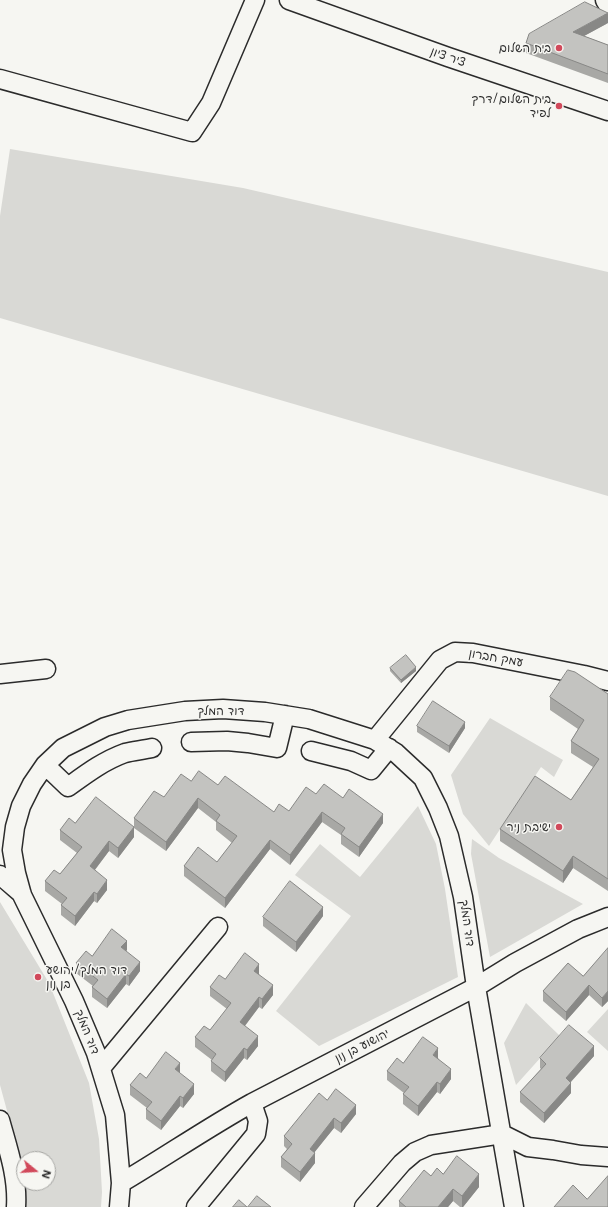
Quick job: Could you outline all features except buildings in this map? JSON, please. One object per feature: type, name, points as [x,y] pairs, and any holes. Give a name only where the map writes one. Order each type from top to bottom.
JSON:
[{"type":"street","points":[[0,79],[192,132],[211,103],[254,0]]},
{"type":"street","name":"ציר ציון","points":[[289,0],[448,57],[608,111]]},
{"type":"street","points":[[605,0],[608,5]]},
{"type":"street","name":"עמק חברון","points":[[311,751],[351,760],[371,770],[382,744],[440,660],[455,652],[473,653],[608,680]]},
{"type":"street","points":[[0,674],[46,669]]},
{"type":"street","name":"דוד המלך","points":[[119,1207],[121,1184],[115,1115],[96,1053],[74,1001],[22,895],[12,850],[15,827],[21,806],[32,784],[46,765],[63,748],[105,727],[128,720],[185,711],[223,709],[265,712],[309,719],[382,744],[396,753],[423,778],[438,808],[449,836],[463,897],[476,987],[514,1207]]},
{"type":"street","points":[[191,742],[227,741],[277,748],[285,715]]},
{"type":"street","points":[[46,765],[68,787],[103,762],[125,753],[152,748]]},
{"type":"street","points":[[0,875],[22,895]]},
{"type":"street","name":"יהושוע בן נון","points":[[121,1184],[223,1119],[476,987],[515,963],[578,929],[608,916]]},
{"type":"street","points":[[101,1068],[218,927]]},
{"type":"street","points":[[196,1207],[256,1134],[258,1121],[252,1104]]},
{"type":"street","points":[[0,1120],[13,1168],[16,1207]]},
{"type":"street","points":[[364,1207],[402,1163],[415,1152],[431,1145],[502,1134],[528,1147],[608,1157]]},
{"type":"shaded area","points":[[10,149],[243,188],[608,272],[608,496],[0,318],[0,216]]},
{"type":"shaded area","points":[[490,718],[563,760],[554,777],[541,767],[489,846],[463,814],[451,775]]},
{"type":"shaded area","points":[[418,806],[436,844],[445,889],[458,977],[319,1046],[276,1011],[351,916],[295,875],[320,844],[360,877]]},
{"type":"shaded area","points":[[472,839],[499,858],[583,904],[490,957],[471,854]]},
{"type":"shaded area","points":[[0,902],[49,983],[89,1083],[99,1139],[102,1192],[101,1207],[25,1207],[25,1191],[56,1191],[56,1151],[18,1151],[0,1085]]},
{"type":"shaded area","points":[[526,1003],[560,1036],[516,1085],[504,1043]]},
{"type":"shaded area","points":[[608,1009],[608,1051],[587,1032]]},
{"type":"place","name":"בית השלום","points":[[559,48]]},
{"type":"place","name":"בית השלום/דרך לפיד","points":[[559,106]]},
{"type":"place","name":"ישיבת ניר","points":[[559,827]]},
{"type":"place","name":"דוד המלך/יהושע בן נון","points":[[38,977]]}]
